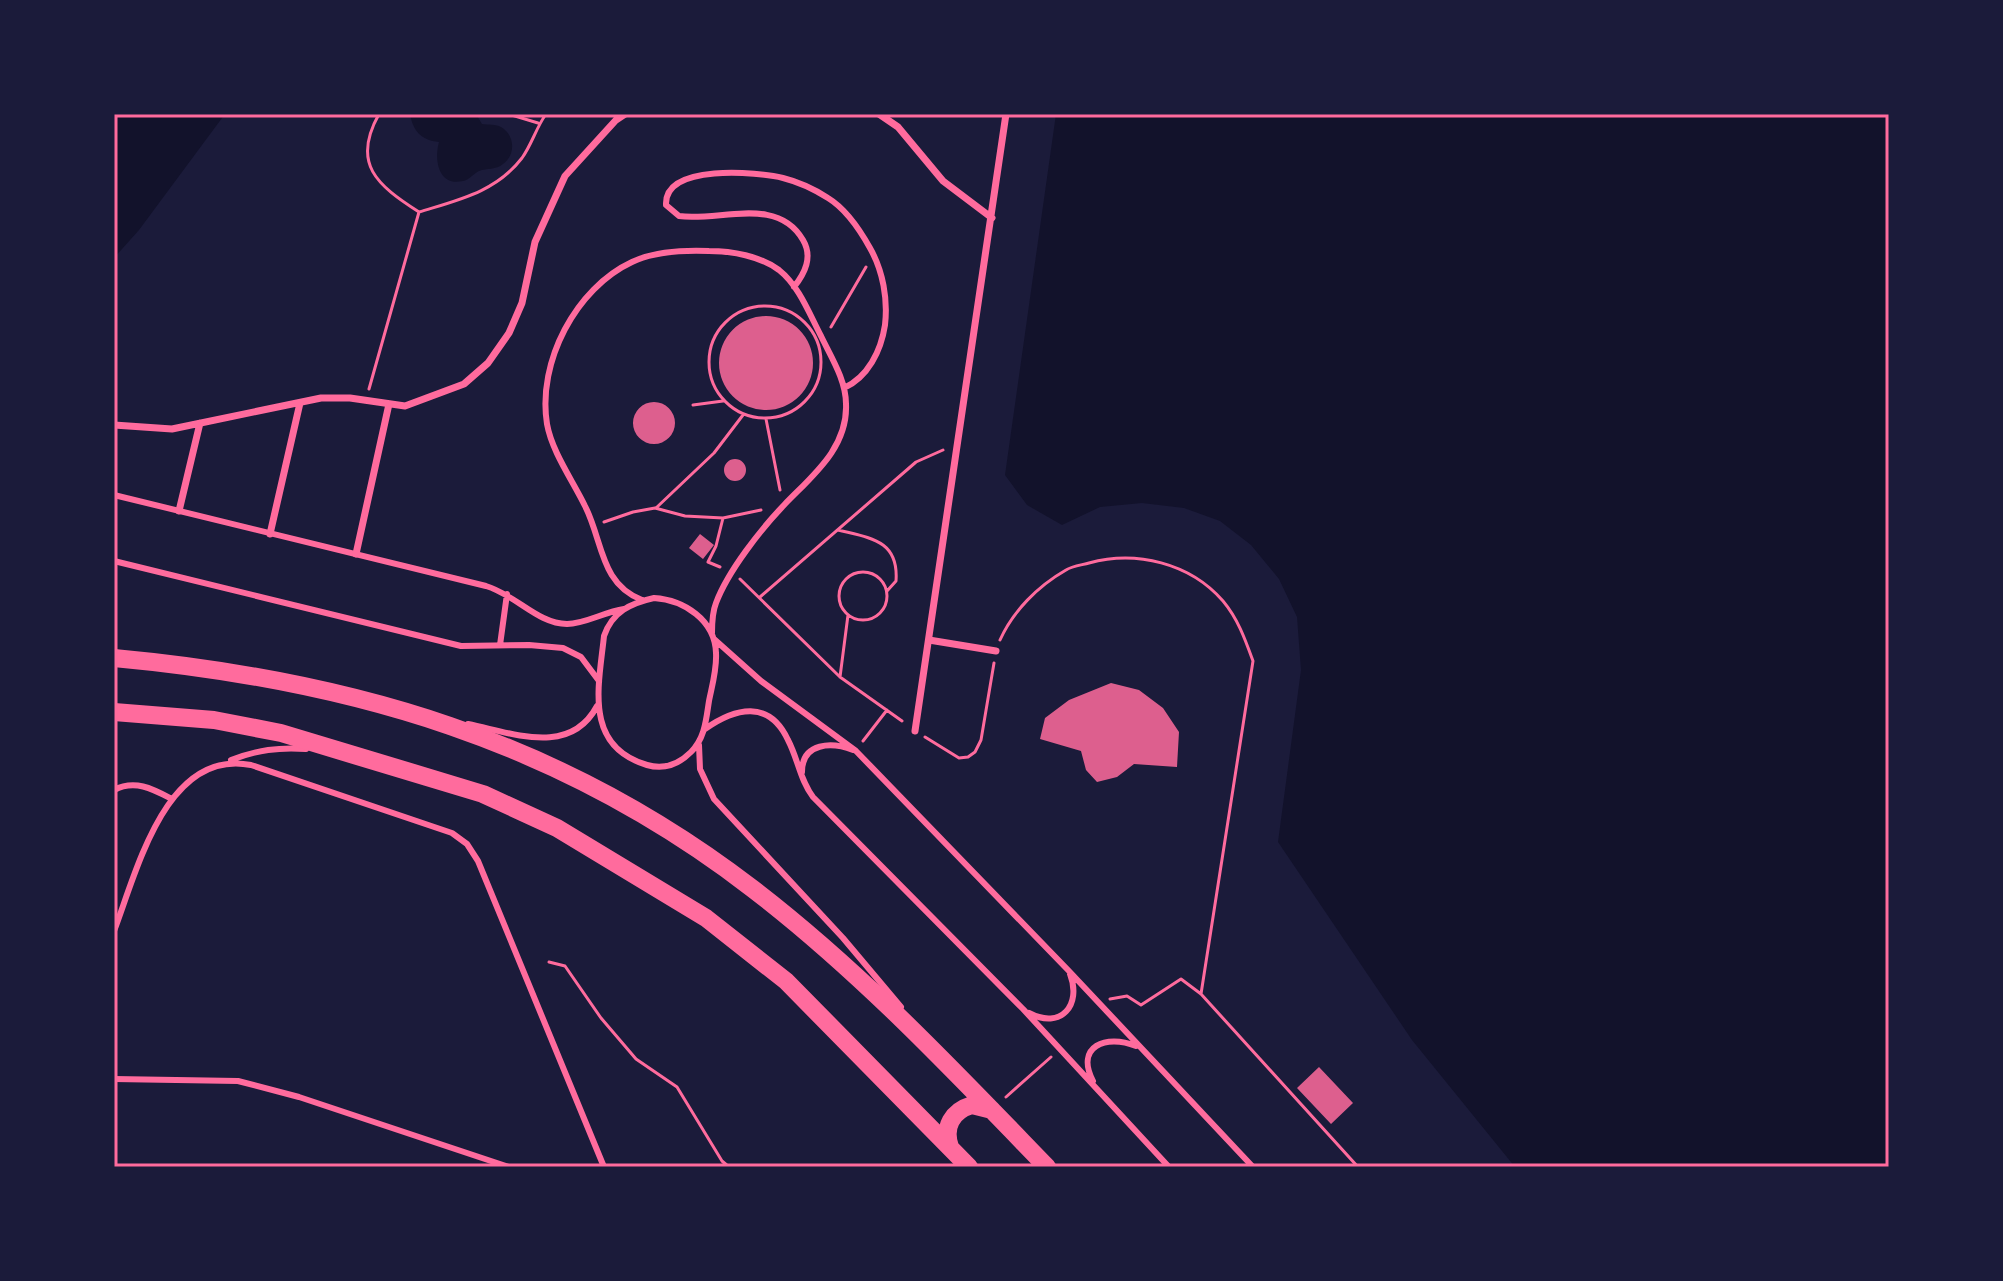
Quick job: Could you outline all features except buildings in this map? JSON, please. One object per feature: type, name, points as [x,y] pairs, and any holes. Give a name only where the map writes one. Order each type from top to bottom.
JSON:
[{"type":"main road","points":[[114,658],[210,667],[268,677],[428,717],[534,758],[636,812],[707,856],[822,945],[941,1057],[1047,1167]]},
{"type":"main road","points":[[114,712],[248,725],[342,750],[441,780],[511,806],[570,836],[706,918],[786,981],[969,1167]]},
{"type":"main road","points":[[950,1147],[948,1127],[954,1115],[972,1105],[992,1110]]},
{"type":"street","points":[[114,425],[172,429],[321,398],[405,406],[464,384],[488,363],[509,333],[518,313],[535,242],[565,176],[625,114]]},
{"type":"street","points":[[879,114],[898,127],[943,181],[992,218]]},
{"type":"street","points":[[915,731],[1006,114]]},
{"type":"street","points":[[270,534],[300,403]]},
{"type":"street","points":[[356,554],[389,404]]},
{"type":"street","points":[[179,511],[200,423]]},
{"type":"street","points":[[929,640],[996,651]]},
{"type":"lane","points":[[794,287],[804,272],[808,258],[804,241],[789,223],[772,216],[748,214],[679,216],[666,205],[671,188],[688,178],[755,173],[798,183],[839,205],[873,254],[884,289],[886,314],[883,336],[865,372],[844,388]]},
{"type":"lane","points":[[642,600],[627,593],[611,577],[594,525],[553,441],[546,413],[549,382],[558,347],[567,326],[587,296],[609,276],[633,261],[661,253],[700,250],[759,260],[775,268],[794,287],[844,388],[846,414],[839,439],[818,472],[783,506],[732,572],[716,602],[713,636],[716,664],[700,742],[700,769],[714,799],[843,938],[941,1057]]},
{"type":"lane","points":[[114,495],[486,586],[507,594],[555,623],[571,624],[624,609]]},
{"type":"lane","points":[[114,561],[450,644],[467,647],[544,645],[571,650],[591,666],[599,681]]},
{"type":"lane","points":[[500,645],[507,594]]},
{"type":"lane","points":[[700,742],[675,764],[647,765],[612,743],[602,727],[597,706],[604,636],[612,620],[624,609],[642,600],[665,598],[682,604],[698,615],[713,636],[761,681],[856,751],[1253,1167]]},
{"type":"lane","points":[[428,717],[553,738],[580,728],[597,706]]},
{"type":"lane","points":[[705,729],[736,712],[748,710],[762,714],[778,725],[788,739],[803,781],[813,797],[1023,1009],[1169,1167]]},
{"type":"lane","points":[[803,781],[802,762],[816,748],[832,744],[856,751]]},
{"type":"lane","points":[[114,931],[151,834],[172,799],[198,775],[259,750],[342,750]]},
{"type":"lane","points":[[224,762],[251,765],[430,824],[452,833],[467,844],[478,861],[604,1167]]},
{"type":"lane","points":[[114,790],[145,785],[172,799]]},
{"type":"lane","points":[[1023,1009],[1045,1020],[1066,1012],[1074,991],[1068,970]]},
{"type":"lane","points":[[1099,1091],[1087,1068],[1095,1047],[1103,1041],[1114,1040],[1142,1049]]},
{"type":"lane","points":[[114,1079],[238,1081],[299,1097],[509,1167]]},
{"type":"path","points":[[379,114],[368,134],[365,154],[372,174],[392,195],[419,212]]},
{"type":"path","points":[[508,114],[539,123]]},
{"type":"path","points":[[419,212],[487,189],[507,175],[524,155],[546,114]]},
{"type":"path","points":[[366,401],[419,212]]},
{"type":"path","points":[[821,344],[873,254]]},
{"type":"path","points":[[753,306],[787,310],[802,319],[821,344],[822,364],[818,381],[810,396],[798,408],[783,416],[766,419],[743,415],[723,401],[708,371],[708,354],[723,323],[753,306]]},
{"type":"path","points":[[693,405],[723,401]]},
{"type":"path","points":[[655,508],[714,453],[743,415]]},
{"type":"path","points":[[594,525],[655,508],[685,516],[723,518],[783,506],[766,419]]},
{"type":"path","points":[[760,597],[916,462],[958,444]]},
{"type":"path","points":[[723,518],[716,546],[708,562],[732,572],[840,677],[915,731],[959,758],[975,752],[981,740],[1001,637],[1019,607],[1067,569],[1112,557],[1156,560],[1192,575],[1221,599],[1240,626],[1253,661],[1201,994]]},
{"type":"path","points":[[838,530],[881,543],[893,555],[897,567],[896,581],[887,591]]},
{"type":"path","points":[[869,572],[881,579],[887,591],[887,602],[881,613],[871,619],[859,620],[848,615],[841,604],[839,591],[845,580],[857,573],[869,572]]},
{"type":"path","points":[[840,677],[848,615]]},
{"type":"path","points":[[856,751],[887,710]]},
{"type":"path","points":[[549,962],[565,966],[601,1018],[636,1059],[677,1087],[722,1161],[729,1167]]},
{"type":"path","points":[[1097,1001],[1127,996],[1141,1005],[1181,979],[1201,994],[1358,1167]]},
{"type":"path","points":[[992,1110],[1059,1049]]},
{"type":"shaded area","points":[[114,114],[225,114],[139,230],[114,258]]},
{"type":"shaded area","points":[[410,114],[476,114],[482,124],[497,125],[506,131],[512,145],[510,156],[500,166],[479,171],[465,180],[448,180],[438,163],[439,142],[419,134]]},
{"type":"shaded area","points":[[1056,114],[1889,114],[1889,1167],[1515,1167],[1412,1040],[1278,842],[1301,670],[1297,617],[1279,579],[1251,545],[1220,521],[1184,508],[1142,503],[1100,507],[1062,525],[1027,505],[1005,475]]}]
